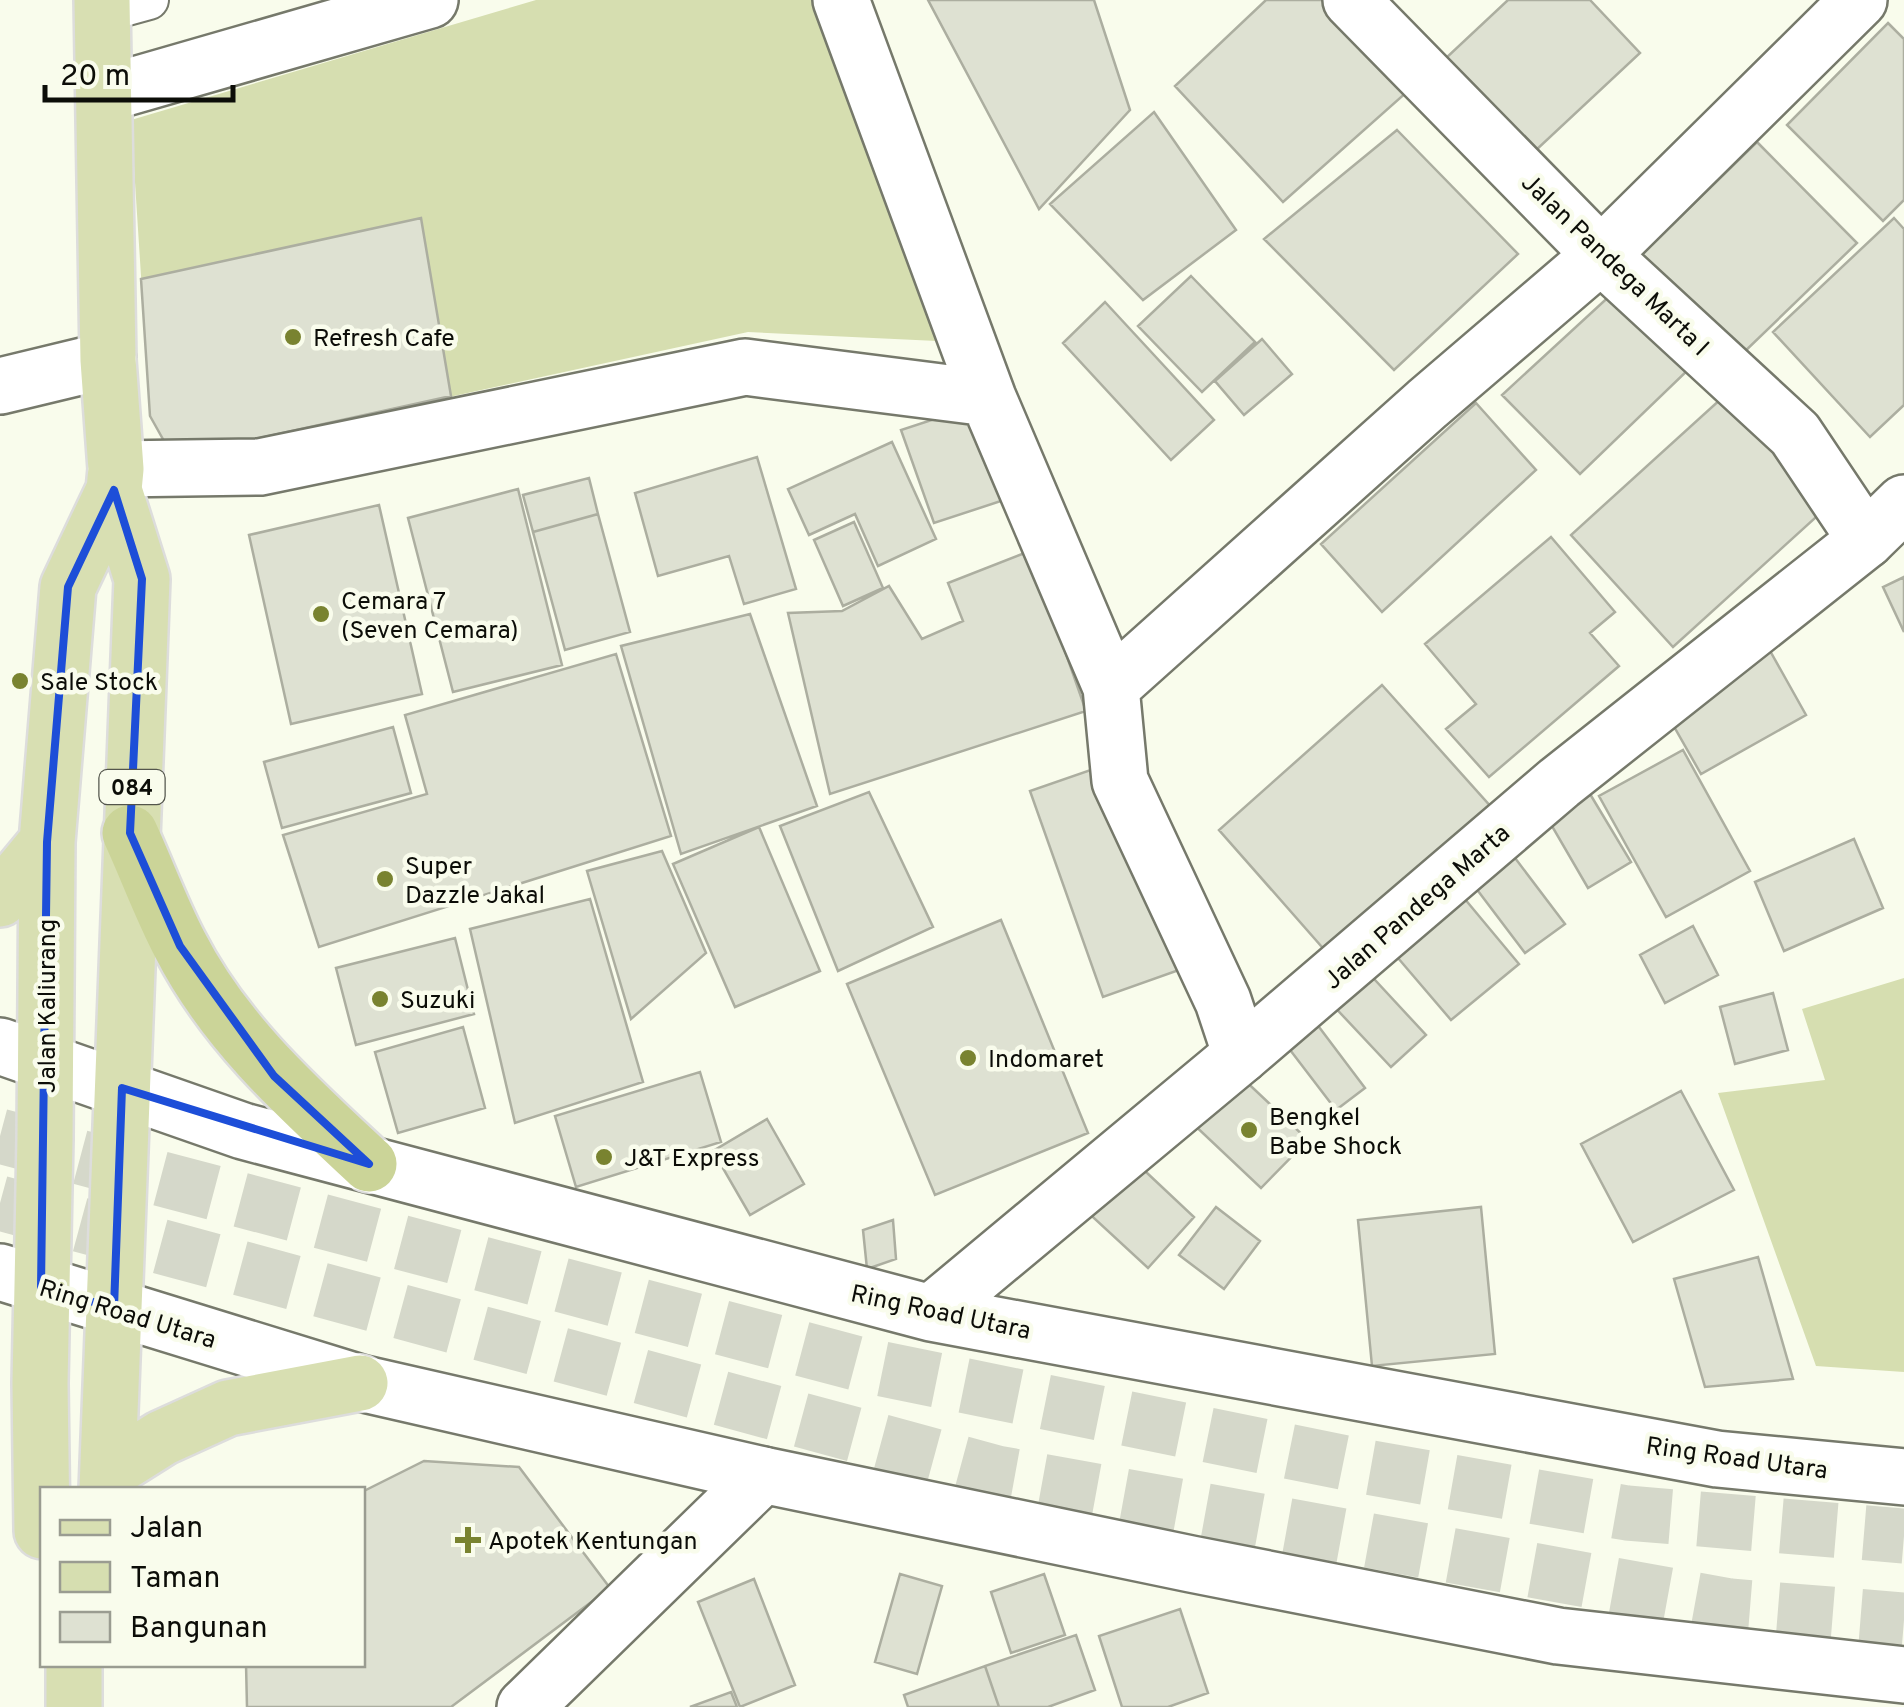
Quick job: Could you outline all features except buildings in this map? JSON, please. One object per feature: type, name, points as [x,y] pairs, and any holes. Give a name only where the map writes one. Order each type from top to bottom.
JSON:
[{"type":"highway","points":[[130,833],[180,946],[223,1013],[274,1076],[369,1164]]},
{"type":"main road","name":"Jalan Kaliurang","points":[[107,1481],[142,578],[115,480],[108,360],[104,94],[118,4]]},
{"type":"main road","name":"Jalan Kaliurang","points":[[41,1487],[40,1436],[21,1279],[22,1053],[47,842],[68,587],[115,480]]},
{"type":"main road","points":[[0,899],[47,842]]},
{"type":"main road","points":[[0,1362],[40,1436]]},
{"type":"main road","points":[[107,1481],[162,1438],[228,1408],[360,1383]]},
{"type":"main road","points":[[74,1667],[74,1707]]},
{"type":"street","points":[[104,94],[430,0]]},
{"type":"street","points":[[841,0],[988,398],[1111,687],[1120,780],[1223,1002],[1241,1055]]},
{"type":"street","name":"Jalan Pandega Marta I","points":[[1351,0],[1600,254],[1885,521]]},
{"type":"street","points":[[1111,687],[1600,254],[1858,0]]},
{"type":"street","points":[[0,386],[108,360]]},
{"type":"street","points":[[115,480],[260,467],[745,367],[988,398]]},
{"type":"street","name":"Jalan Pandega Marta","points":[[931,1313],[1559,783],[1885,521]]},
{"type":"street","name":"Ring Road Utara","points":[[22,1053],[243,1131],[931,1313],[1717,1459],[1904,1478]]},
{"type":"street","name":"Ring Road Utara","points":[[21,1279],[360,1383],[763,1475],[1558,1636],[1904,1675]]},
{"type":"street","points":[[524,1707],[763,1475]]},
{"type":"highlighted area","points":[[114,490],[142,579],[130,833],[180,946],[274,1076],[369,1164],[122,1088],[114,1308],[41,1287],[47,842],[68,587]]},
{"type":"green space","points":[[536,0],[815,0],[937,341],[748,332],[173,457],[150,416],[131,120]]},
{"type":"green space","points":[[1904,978],[1904,1372],[1816,1366],[1718,1093],[1825,1080],[1802,1009]]},
{"type":"tunnel","points":[[0,1136],[863,1365],[1361,1466],[1627,1513],[1904,1536]]},
{"type":"tunnel","points":[[0,1203],[997,1473],[1730,1606],[1904,1620]]},
{"type":"place","name":"Refresh Cafe","points":[[293,337]]},
{"type":"place","name":"Cemara 7 (Seven Cemara)","points":[[321,614]]},
{"type":"place","name":"Sale Stock","points":[[20,681]]},
{"type":"place","name":"Super Dazzle Jakal","points":[[385,879]]},
{"type":"place","name":"Suzuki","points":[[380,999]]},
{"type":"place","name":"Indomaret","points":[[968,1058]]},
{"type":"place","name":"Bengkel Babe Shock","points":[[1249,1130]]},
{"type":"place","name":"J&T Express","points":[[604,1157]]},
{"type":"place","name":"Apotek Kentungan","points":[[468,1540]]}]
